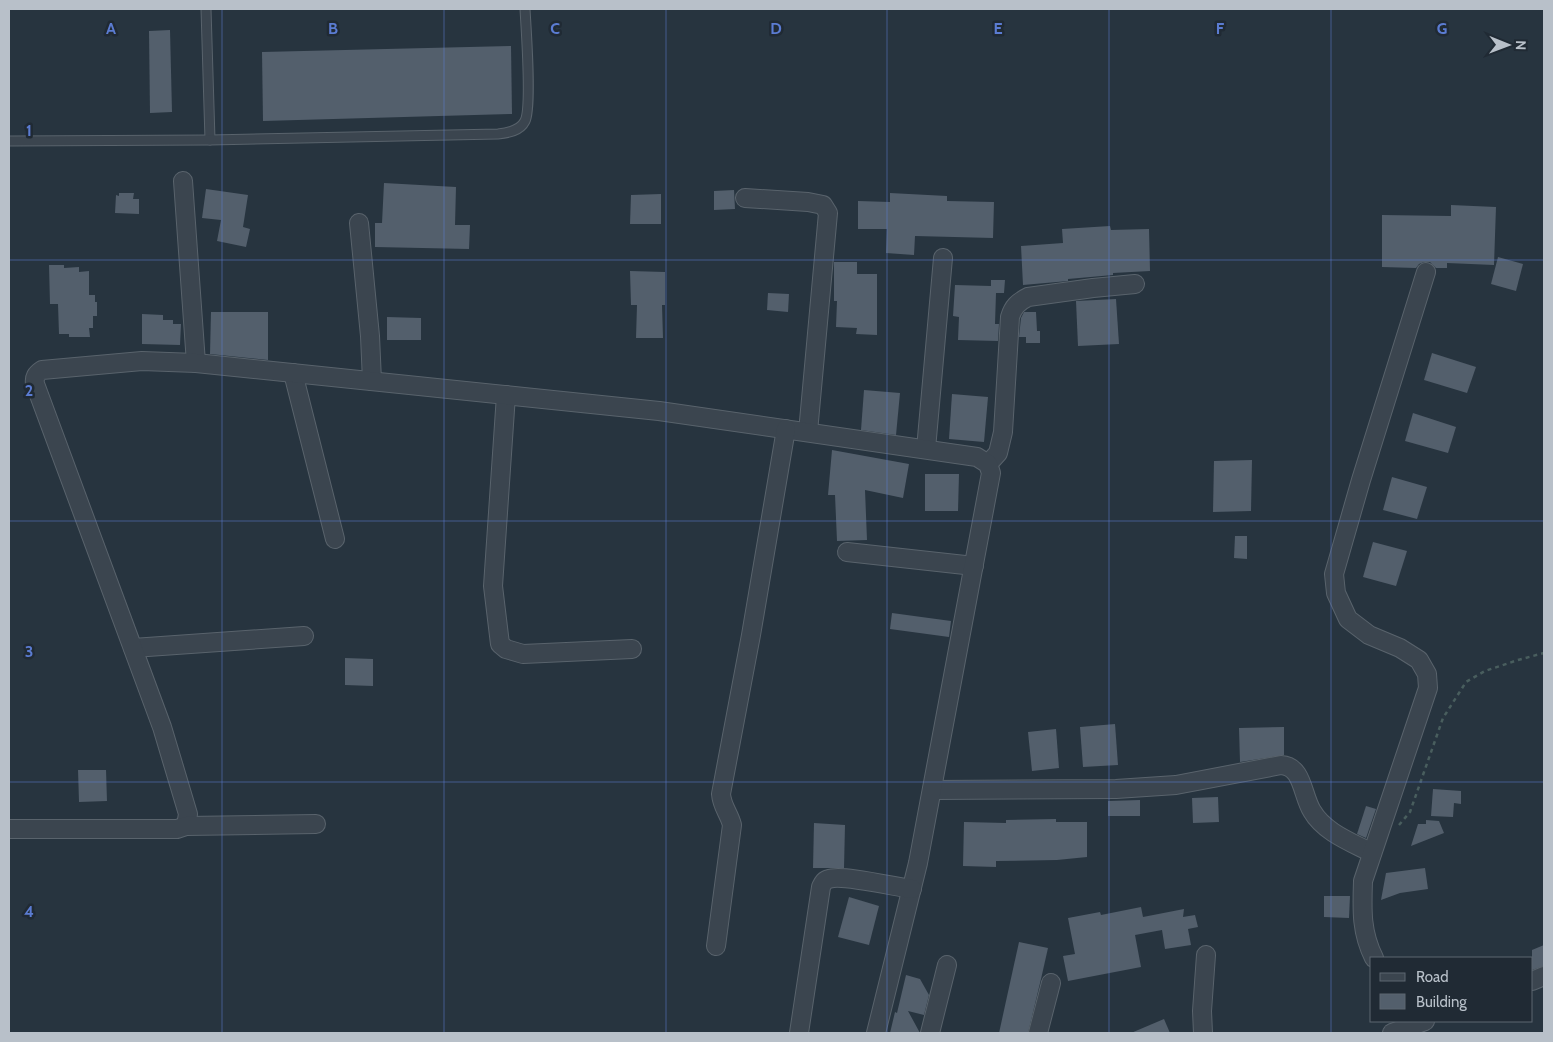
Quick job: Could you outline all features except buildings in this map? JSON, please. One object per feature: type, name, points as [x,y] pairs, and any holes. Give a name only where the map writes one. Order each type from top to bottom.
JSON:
[{"type":"street","points":[[183,181],[196,363]]},
{"type":"street","points":[[745,198],[808,202],[823,206],[828,213],[808,432]]},
{"type":"street","points":[[359,223],[370,336],[372,381]]},
{"type":"street","points":[[926,449],[943,258]]},
{"type":"street","points":[[1374,957],[1366,942],[1362,913],[1363,881],[1428,688],[1427,674],[1419,660],[1400,648],[1369,636],[1348,619],[1336,593],[1334,574],[1361,480],[1426,272]]},
{"type":"street","points":[[988,464],[998,453],[1003,432],[1012,310],[1020,301],[1028,297],[1135,284]]},
{"type":"street","points":[[186,826],[188,814],[162,727],[34,379],[37,373],[42,370],[142,361],[196,363],[659,411],[977,457],[988,464],[991,473],[912,889],[876,1033]]},
{"type":"street","points":[[293,373],[335,539]]},
{"type":"street","points":[[506,395],[493,586],[500,644],[506,649],[523,654],[632,649]]},
{"type":"street","points":[[716,946],[732,825],[730,815],[722,804],[721,794],[751,635],[786,429]]},
{"type":"street","points":[[847,552],[974,566]]},
{"type":"street","points":[[133,648],[304,636]]},
{"type":"street","points":[[932,790],[1116,789],[1176,785],[1288,765],[1297,774],[1308,804],[1314,814],[1333,833],[1372,853]]},
{"type":"street","points":[[9,829],[177,829],[186,826],[316,824]]},
{"type":"street","points":[[799,1033],[821,887],[824,881],[830,878],[843,878],[912,889]]},
{"type":"street","points":[[1202,1033],[1206,955]]},
{"type":"street","points":[[930,1033],[947,965]]},
{"type":"street","points":[[1038,1033],[1051,983]]},
{"type":"lane","points":[[206,9],[210,140]]},
{"type":"lane","points":[[9,141],[210,140],[498,134],[514,131],[525,121],[528,102],[525,9]]},
{"type":"path","points":[[1396,829],[1410,812],[1443,718],[1466,682],[1485,671],[1544,653]]}]
